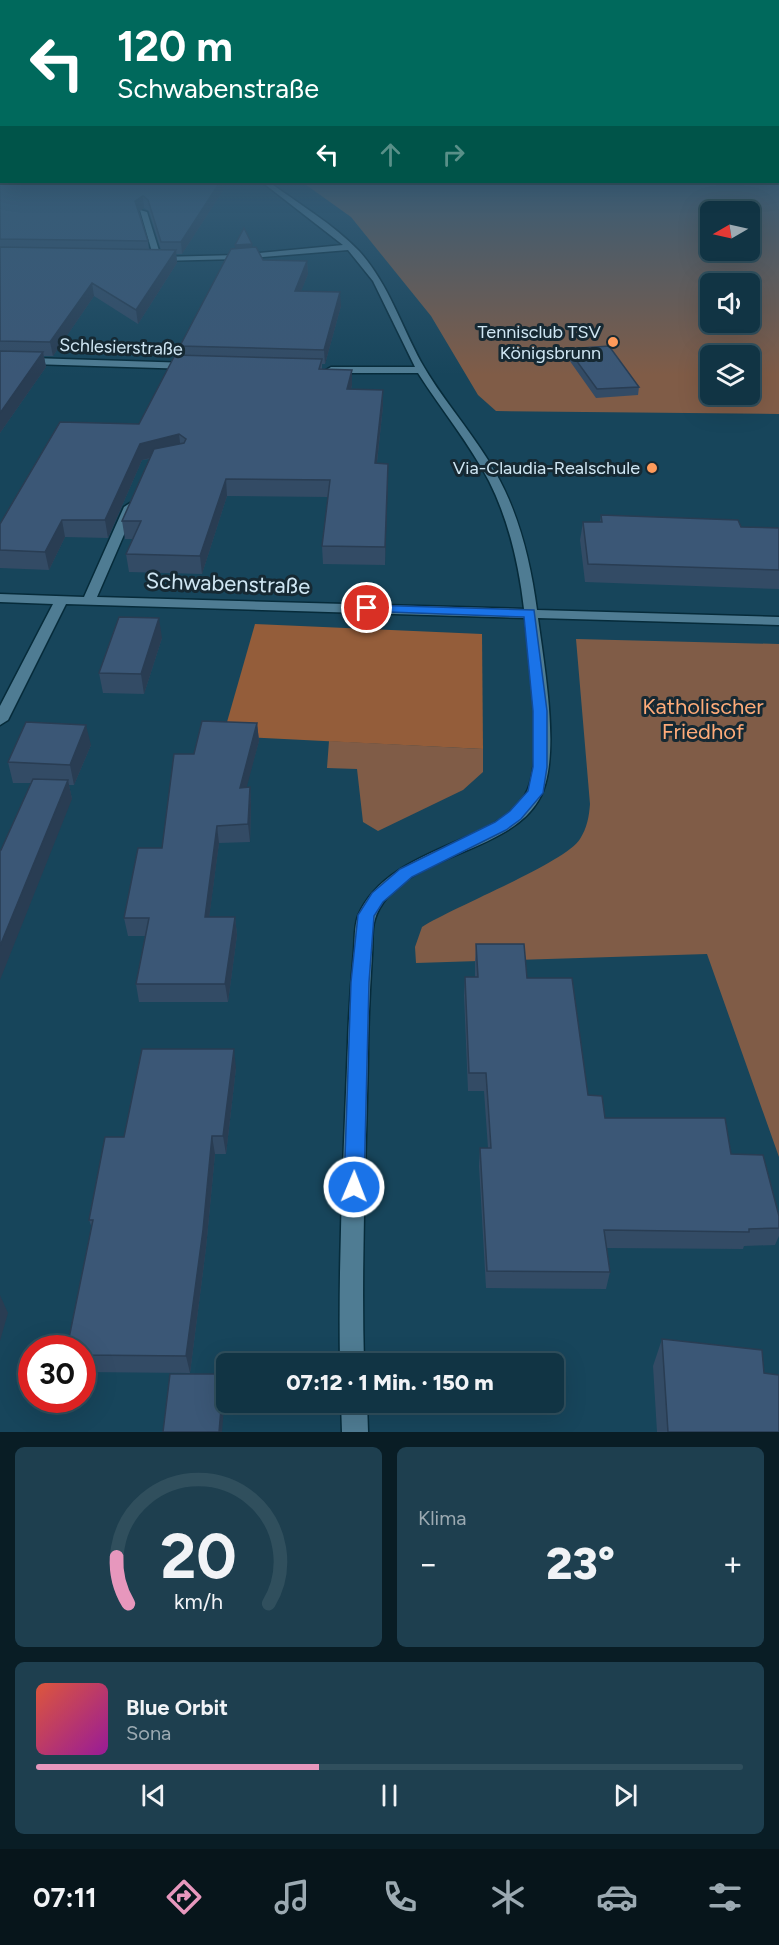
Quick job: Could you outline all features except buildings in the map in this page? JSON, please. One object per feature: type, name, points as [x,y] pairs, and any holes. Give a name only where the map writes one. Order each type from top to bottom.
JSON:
[{"type":"street","points":[[153,242],[158,259]]},
{"type":"street","points":[[343,242],[376,278],[421,370],[479,454],[511,517],[522,564],[540,711],[540,767],[535,793],[515,815],[501,826],[406,873],[377,898],[366,915],[360,982],[350,1304],[352,1353]]},
{"type":"street","points":[[146,259],[238,257],[350,247]]},
{"type":"street","name":"Schlesierstraße","points":[[0,360],[207,366]]},
{"type":"street","points":[[319,370],[421,370]]},
{"type":"street","points":[[89,600],[136,494]]},
{"type":"street","name":"Schwabenstraße","points":[[0,598],[779,621]]},
{"type":"street","points":[[0,720],[62,599]]},
{"type":"street","points":[[354,1413],[355,1432]]},
{"type":"green space","points":[[371,242],[700,242],[700,261],[760,261],[760,242],[779,242],[779,414],[496,411],[478,395],[431,316]]},
{"type":"green space","name":"Katholischer Friedhof","points":[[576,639],[779,644],[779,1157],[707,954],[416,963],[415,947],[422,927],[553,860],[570,849],[582,835],[590,804]]},
{"type":"green space","points":[[329,741],[483,749],[483,772],[463,790],[378,831],[363,822],[357,769],[327,768]]},
{"type":"shaded area","points":[[255,624],[482,634],[483,749],[223,736]]},
{"type":"place","name":"Tennisclub TSV Königsbrunn","points":[[613,342]]},
{"type":"place","name":"Via-Claudia-Realschule","points":[[652,468]]},
{"type":"route","points":[[354,1187],[360,982],[366,915],[377,898],[406,873],[424,862],[501,826],[515,815],[535,793],[540,767],[540,711],[529,613],[367,608]]}]
